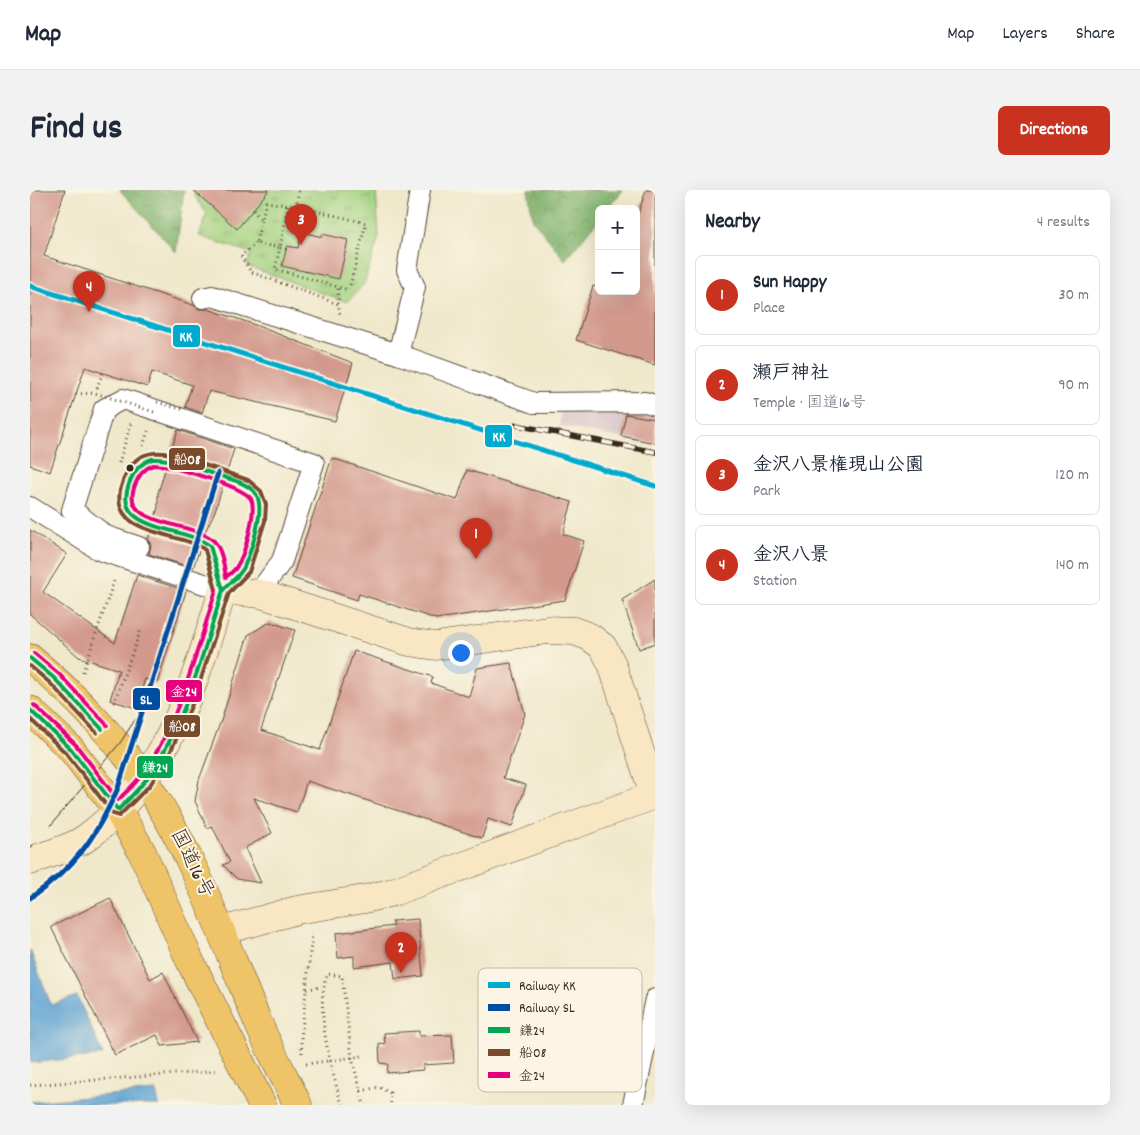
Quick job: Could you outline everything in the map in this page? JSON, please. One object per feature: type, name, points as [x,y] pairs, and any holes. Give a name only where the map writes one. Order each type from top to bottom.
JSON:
[{"type":"highway","name":"国道16号","points":[[30,658],[54,678],[96,723],[145,781],[168,817],[200,879],[258,1022],[298,1105]]},
{"type":"highway","name":"国道16号","points":[[30,710],[72,749],[118,810],[142,852],[190,961],[262,1105]]},
{"type":"street","points":[[398,354],[415,287],[408,270],[420,190]]},
{"type":"street","points":[[203,298],[212,296],[398,354],[534,403],[645,402],[655,405]]},
{"type":"street","points":[[139,547],[106,536],[72,510],[104,409],[123,399],[314,463],[282,561],[265,584],[261,594]]},
{"type":"street","points":[[30,507],[99,550],[223,590],[261,594],[410,642],[436,646],[547,630],[574,631],[590,637],[603,646],[612,664],[654,795],[393,892],[365,899],[297,910],[222,931]]},
{"type":"street","points":[[30,861],[85,839],[118,810],[145,781],[174,730],[188,698],[223,590]]},
{"type":"street","points":[[642,1062],[655,999]]},
{"type":"street","points":[[633,1105],[636,1092]]},
{"type":"lane","points":[[154,459],[168,460],[244,485],[255,493],[260,505],[258,520],[245,566],[223,590],[212,548],[203,540],[144,521],[127,508],[125,496],[130,478],[140,464],[154,459]]},
{"type":"path","points":[[296,206],[299,190]]},
{"type":"path","points":[[288,205],[275,269],[350,290],[366,223],[296,206],[266,202],[256,243],[240,256],[251,272],[338,304]]},
{"type":"path","points":[[253,210],[262,220]]},
{"type":"path","points":[[256,243],[286,249]]},
{"type":"path","points":[[338,287],[342,337]]},
{"type":"path","points":[[96,393],[104,369]]},
{"type":"path","points":[[76,394],[96,393],[154,412]]},
{"type":"path","points":[[157,402],[184,410]]},
{"type":"path","points":[[82,676],[118,571]]},
{"type":"path","points":[[112,706],[117,700],[141,629]]},
{"type":"path","points":[[312,924],[301,1040],[303,1065],[362,1056]]},
{"type":"path","points":[[342,1105],[329,1061],[322,986],[328,974],[342,976],[352,1058],[364,1105]]},
{"type":"path","points":[[307,989],[322,986]]},
{"type":"path","points":[[30,1085],[226,1070]]},
{"type":"path","points":[[360,1092],[379,1087],[390,1093],[390,1105]]},
{"type":"shaded area","points":[[641,409],[655,414],[655,445],[559,426],[561,412]]},
{"type":"green space","points":[[120,190],[184,190],[176,252]]},
{"type":"green space","points":[[198,190],[376,190],[379,236],[364,284],[347,302],[247,266],[251,253],[199,236],[207,214],[194,195]]},
{"type":"green space","points":[[528,190],[623,190],[610,205],[595,205],[595,224],[565,260],[533,220]]},
{"type":"water","points":[[30,950],[51,1005],[77,996],[103,1055],[30,1063]]},
{"type":"water","points":[[156,1091],[159,1105],[30,1105],[30,1102]]},
{"type":"building","points":[[30,190],[65,190],[44,256],[193,305],[199,309],[208,309],[247,322],[353,363],[335,421],[209,391],[202,413],[185,407],[192,385],[152,372],[147,387],[85,367],[50,472],[30,465]]},
{"type":"building","points":[[193,190],[269,190],[237,229]]},
{"type":"building","points":[[646,190],[655,190],[655,365],[576,340],[593,286],[595,287],[595,295],[640,295],[640,208]]},
{"type":"building","points":[[302,232],[348,240],[339,279],[282,266],[287,246],[298,248]]},
{"type":"building","points":[[626,414],[655,419],[655,443],[621,436]]},
{"type":"building","points":[[178,430],[234,449],[227,472],[170,453]]},
{"type":"building","points":[[332,458],[457,500],[467,470],[572,502],[563,534],[584,541],[565,600],[436,619],[359,594],[357,600],[292,578]]},
{"type":"building","points":[[166,467],[223,485],[215,511],[204,534],[155,518],[158,507],[158,493]]},
{"type":"building","points":[[30,530],[67,554],[43,592],[115,643],[137,575],[186,591],[157,683],[145,679],[136,708],[110,700],[119,670],[79,657],[30,614]]},
{"type":"building","points":[[151,531],[200,548],[193,568],[149,554],[151,545],[148,540]]},
{"type":"building","points":[[655,579],[655,643],[639,649],[622,600]]},
{"type":"building","points":[[270,622],[295,630],[261,730],[320,750],[354,651],[433,677],[431,683],[469,697],[477,668],[511,663],[525,714],[503,778],[526,785],[512,827],[488,819],[482,838],[307,781],[297,812],[254,798],[272,833],[245,848],[261,883],[237,879],[223,865],[230,862],[212,826],[207,828],[195,801],[199,780],[222,718],[248,635]]},
{"type":"building","points":[[110,898],[150,979],[163,972],[197,1042],[162,1046],[157,1035],[115,1055],[51,927]]},
{"type":"building","points":[[418,919],[423,976],[395,979],[393,962],[354,967],[354,956],[338,958],[336,933],[394,926],[392,921]]},
{"type":"building","points":[[419,1031],[419,1036],[452,1035],[454,1063],[423,1065],[423,1070],[387,1073],[388,1064],[380,1063],[379,1043],[385,1044],[384,1033]]},
{"type":"tram line","points":[[51,825],[120,743],[144,706]]},
{"type":"tram line","points":[[30,849],[33,845]]},
{"type":"railway","points":[[516,425],[655,452]]},
{"type":"rail line","name":"KK","points":[[30,286],[655,486]]},
{"type":"rail line","name":"SL","points":[[30,898],[60,875],[83,850],[101,822],[118,788],[218,473]]},
{"type":"transit line","name":"船08","points":[[30,719],[66,753],[113,814],[119,816],[150,785],[168,757],[194,700],[229,593],[249,572],[265,521],[266,504],[261,491],[248,480],[173,454],[154,453],[140,457],[128,470],[120,490],[120,505],[126,517],[150,531],[180,539],[205,550],[216,590]]},
{"type":"transit line","name":"鎌24","points":[[152,459],[180,462],[233,480],[247,486],[256,494],[259,501],[258,520],[250,551],[242,570],[223,590],[210,546],[198,539],[153,525],[140,519],[130,511],[126,500],[129,484],[135,472],[152,459]]},
{"type":"transit line","name":"金24","points":[[153,465],[189,472],[221,483],[235,488],[251,499],[252,513],[247,543],[236,567],[226,577],[221,553],[214,541],[191,530],[148,517],[138,510],[133,501],[134,488],[141,474],[153,465]]},
{"type":"transit line","name":"金24","points":[[34,705],[76,745],[118,800],[139,778],[165,737],[185,688],[216,590]]},
{"type":"transit line","name":"鎌24","points":[[30,710],[71,749],[118,810],[144,782],[170,740],[191,690],[223,590]]},
{"type":"transit line","name":"金24","points":[[34,653],[59,674],[107,725]]},
{"type":"transit line","name":"鎌24","points":[[30,658],[54,678],[102,729]]},
{"type":"transit line","name":"船08","points":[[30,666],[50,683],[97,733]]},
{"type":"place","name":"金沢八景権現山公園","points":[[301,245]]},
{"type":"place","name":"金沢八景","points":[[89,312]]},
{"type":"place","name":"Sun Happy","points":[[476,559]]},
{"type":"place","name":"瀬戸神社","points":[[401,973]]}]
